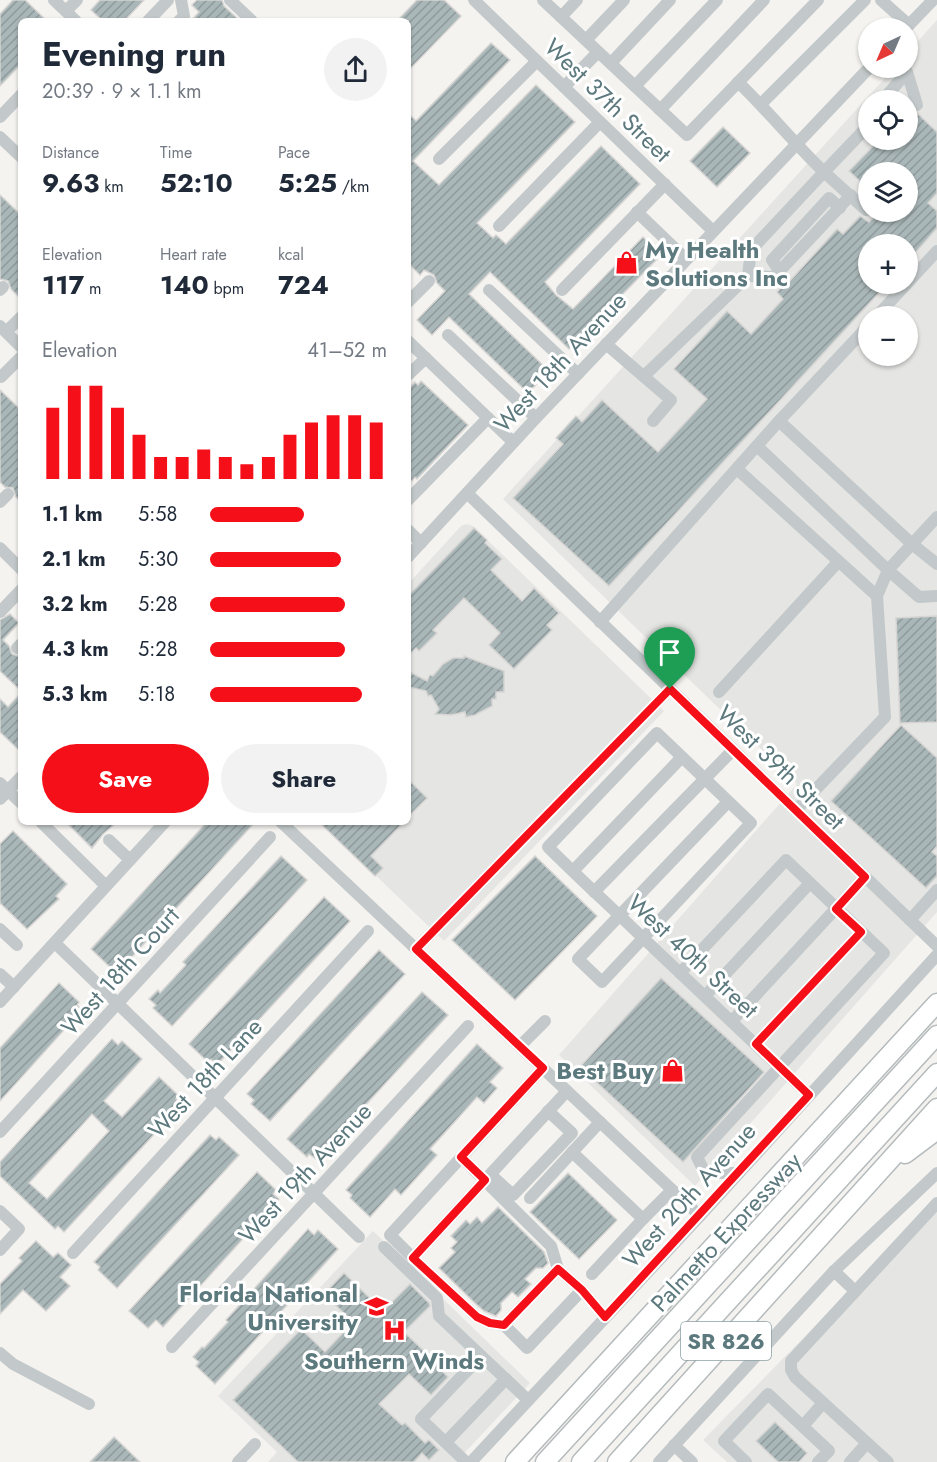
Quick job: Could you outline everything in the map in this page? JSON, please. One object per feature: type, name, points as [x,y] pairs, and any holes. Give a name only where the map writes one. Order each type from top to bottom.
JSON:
[{"type":"highway","points":[[899,1044],[937,996]]},
{"type":"highway","name":"Palmetto Expressway","points":[[515,1462],[937,1003]]},
{"type":"highway","points":[[545,1462],[937,1035]]},
{"type":"highway","points":[[581,1462],[937,1073]]},
{"type":"highway","points":[[879,1136],[937,1084]]},
{"type":"highway","name":"SR 826","points":[[617,1462],[937,1108]]},
{"type":"highway","points":[[883,1167],[918,1146],[937,1130]]},
{"type":"street","points":[[54,0],[73,18]]},
{"type":"street","points":[[66,11],[77,0]]},
{"type":"street","points":[[151,18],[168,0]]},
{"type":"street","points":[[181,0],[184,16],[182,18]]},
{"type":"street","points":[[230,0],[249,18]]},
{"type":"street","name":"West 37th Street","points":[[475,0],[713,231]]},
{"type":"street","points":[[543,0],[687,135],[818,0]]},
{"type":"street","points":[[561,17],[577,0]]},
{"type":"street","points":[[586,40],[624,0]]},
{"type":"street","points":[[611,63],[670,0]]},
{"type":"street","points":[[635,86],[717,0]]},
{"type":"street","points":[[660,110],[764,0]]},
{"type":"street","points":[[761,104],[865,0]]},
{"type":"street","points":[[881,0],[898,18]]},
{"type":"street","points":[[916,18],[933,0]]},
{"type":"street","points":[[564,87],[598,52]]},
{"type":"street","points":[[439,159],[537,61]]},
{"type":"street","points":[[892,90],[907,72],[912,90]]},
{"type":"street","name":"West 18th Avenue","points":[[411,554],[513,442],[860,78]]},
{"type":"street","points":[[738,82],[761,104],[796,145],[858,202]]},
{"type":"street","points":[[0,117],[18,98]]},
{"type":"street","points":[[500,226],[600,122]]},
{"type":"street","points":[[644,376],[748,276],[751,250],[858,136]]},
{"type":"street","points":[[0,137],[18,154]]},
{"type":"street","points":[[561,290],[665,184]]},
{"type":"street","points":[[748,276],[774,277],[851,195]]},
{"type":"street","points":[[637,212],[686,259]]},
{"type":"street","points":[[887,306],[935,257]]},
{"type":"street","points":[[411,297],[429,281]]},
{"type":"street","points":[[489,290],[578,374]]},
{"type":"street","points":[[18,319],[3,329],[18,344]]},
{"type":"street","points":[[447,335],[536,418]]},
{"type":"street","points":[[600,621],[779,421],[858,337]]},
{"type":"street","points":[[411,344],[513,442]]},
{"type":"street","points":[[606,344],[671,400],[653,421]]},
{"type":"street","points":[[411,372],[426,358]]},
{"type":"street","points":[[0,376],[1,378],[18,360]]},
{"type":"street","points":[[411,497],[488,418]]},
{"type":"street","points":[[779,421],[912,544],[937,564]]},
{"type":"street","points":[[757,446],[919,597],[937,596]]},
{"type":"street","points":[[737,469],[877,596]]},
{"type":"street","name":"West 39th Street","points":[[466,493],[937,946]]},
{"type":"street","points":[[796,810],[885,717],[877,596],[888,570],[937,517]]},
{"type":"street","points":[[411,533],[421,543]]},
{"type":"street","points":[[2,554],[18,567]]},
{"type":"street","points":[[719,692],[838,562]]},
{"type":"street","points":[[0,612],[18,593]]},
{"type":"street","points":[[416,949],[670,689]]},
{"type":"street","name":"West 40th Street","points":[[682,758],[657,733],[548,847],[809,1095]]},
{"type":"street","points":[[594,892],[733,750]]},
{"type":"street","points":[[573,872],[682,758],[751,823],[602,982],[578,959],[728,802]]},
{"type":"street","points":[[18,779],[3,791],[18,801]]},
{"type":"street","points":[[43,825],[106,886]]},
{"type":"street","points":[[0,1002],[162,825]]},
{"type":"street","points":[[284,825],[700,1216]]},
{"type":"street","name":"West 18th Court","points":[[0,1132],[270,837]]},
{"type":"street","points":[[109,840],[130,860]]},
{"type":"street","points":[[680,973],[786,860],[884,953],[697,1157],[705,1173],[739,1173]]},
{"type":"street","points":[[732,1021],[865,877]]},
{"type":"street","points":[[705,996],[810,883]]},
{"type":"street","points":[[910,920],[937,890]]},
{"type":"street","points":[[0,929],[17,945]]},
{"type":"street","name":"West 18th Lane","points":[[73,1253],[368,931]]},
{"type":"street","points":[[756,1044],[861,932]]},
{"type":"street","points":[[55,943],[359,1237]]},
{"type":"street","name":"West 20th Avenue","points":[[469,1462],[700,1216],[937,955]]},
{"type":"street","points":[[0,974],[14,987]]},
{"type":"street","points":[[520,1046],[545,1021]]},
{"type":"street","name":"West 19th Avenue","points":[[172,1347],[468,1026]]},
{"type":"street","points":[[543,1068],[390,1235],[477,1317],[490,1323],[504,1325],[527,1348],[582,1290]]},
{"type":"street","points":[[413,1258],[567,1091]]},
{"type":"street","points":[[461,1157],[513,1195],[572,1133],[548,1111]]},
{"type":"street","points":[[530,1198],[600,1122]]},
{"type":"street","points":[[572,1152],[643,1219]]},
{"type":"street","points":[[659,1462],[834,1271],[937,1173]]},
{"type":"street","points":[[488,1177],[551,1246],[558,1269],[582,1290],[605,1317]]},
{"type":"street","points":[[592,1274],[672,1190]]},
{"type":"street","points":[[888,1462],[795,1377],[791,1370],[791,1361],[937,1203]]},
{"type":"street","points":[[0,1211],[19,1229],[0,1250]]},
{"type":"street","points":[[384,1247],[437,1298],[439,1316],[528,1401]]},
{"type":"street","points":[[504,1325],[558,1269]]},
{"type":"street","points":[[834,1271],[855,1291]]},
{"type":"street","points":[[0,1353],[13,1364],[89,1404]]},
{"type":"street","points":[[469,1462],[421,1419],[481,1356]]},
{"type":"street","points":[[446,1442],[506,1379]]},
{"type":"street","points":[[746,1462],[724,1441],[768,1394],[829,1451],[818,1462]]},
{"type":"street","points":[[803,1426],[823,1403]]},
{"type":"street","points":[[850,1462],[867,1443]]},
{"type":"street","points":[[238,1462],[255,1444]]},
{"type":"street","points":[[674,1445],[692,1462]]},
{"type":"shaded area","points":[[937,20],[937,912],[695,1186],[559,1055],[797,784],[503,499],[858,108],[858,150],[918,150],[918,90],[874,90],[885,78],[918,78],[918,41]]},
{"type":"shaded area","points":[[466,524],[473,526],[664,711],[444,941],[323,825],[411,825],[411,581],[461,526]]},
{"type":"shaded area","points":[[937,1202],[937,1462],[727,1462],[703,1440]]},
{"type":"shaded area","name":"Florida National University","points":[[373,1231],[530,1383],[456,1462],[268,1462],[277,1452],[218,1396]]},
{"type":"building","points":[[13,0],[25,0],[44,18],[18,18],[18,67],[0,86],[0,14]]},
{"type":"building","points":[[100,0],[144,0],[127,18],[100,18],[91,10]]},
{"type":"building","points":[[197,0],[222,0],[224,6],[237,18],[194,18],[199,12],[192,5]]},
{"type":"building","points":[[417,0],[444,0],[461,16],[411,68],[411,18],[400,18]]},
{"type":"building","points":[[491,43],[510,60],[413,161],[439,185],[536,85],[575,122],[477,223],[493,238],[496,235],[506,244],[601,146],[640,184],[545,282],[573,309],[643,237],[661,255],[569,349],[490,272],[469,294],[549,371],[528,393],[449,317],[432,335],[417,320],[445,291],[437,283],[434,275],[424,270],[420,275],[411,266],[411,116],[416,121]]},
{"type":"building","points":[[918,114],[937,132],[937,193],[928,203],[937,211],[937,228],[918,250],[918,234],[858,234],[858,294],[878,294],[867,306],[858,306],[858,316],[609,586],[513,498],[563,444],[556,438],[576,416],[582,422],[602,400],[658,452],[707,399],[674,369],[727,311],[751,334],[783,299],[777,292],[837,229],[843,234],[858,218],[858,222],[918,222],[918,162],[858,162],[858,180],[849,171],[869,150],[918,150]]},
{"type":"building","points":[[723,127],[750,153],[717,187],[690,161]]},
{"type":"building","points":[[0,195],[18,212],[18,296],[11,289],[8,281],[0,279]]},
{"type":"building","points":[[421,381],[468,425],[417,479],[415,477],[411,482],[411,386],[415,382],[418,385]]},
{"type":"building","points":[[0,390],[18,407],[18,499],[13,488],[5,487],[0,482]]},
{"type":"building","points":[[474,528],[487,540],[485,543],[502,559],[491,570],[522,601],[534,588],[559,613],[547,625],[552,630],[514,669],[489,645],[500,633],[464,598],[433,630],[437,633],[419,651],[416,648],[411,653],[411,593]]},
{"type":"building","points":[[10,614],[18,622],[3,640],[9,646],[12,654],[18,656],[18,688],[0,671],[0,620]]},
{"type":"building","points":[[937,616],[937,722],[900,723],[896,618]]},
{"type":"building","points":[[464,656],[504,671],[504,692],[496,692],[496,699],[492,699],[492,706],[475,715],[466,717],[465,712],[451,715],[435,714],[439,709],[431,695],[428,696],[426,691],[411,688],[411,673],[427,681],[430,675],[433,676],[443,664],[453,658],[464,658]]},
{"type":"building","points":[[18,696],[18,749],[0,732],[0,699],[8,707]]},
{"type":"building","points":[[901,725],[937,758],[937,846],[932,852],[937,856],[937,876],[926,888],[831,801]]},
{"type":"building","points":[[411,782],[427,798],[411,814]]},
{"type":"building","points":[[69,825],[114,825],[92,848]]},
{"type":"building","points":[[204,825],[252,825],[120,970],[114,965],[111,968],[91,949]]},
{"type":"building","points":[[322,825],[401,825],[371,856],[383,868],[375,876]]},
{"type":"building","points":[[13,831],[67,884],[56,896],[59,899],[27,929],[0,903],[0,844]]},
{"type":"building","points":[[281,856],[307,880],[172,1026],[153,1008],[156,1005],[149,999],[158,990],[160,993],[186,965],[183,962]]},
{"type":"building","points":[[535,856],[597,916],[515,1000],[452,940]]},
{"type":"building","points":[[324,897],[350,921],[217,1065],[211,1059],[208,1062],[189,1044]]},
{"type":"building","points":[[379,950],[405,974],[270,1121],[251,1104],[254,1100],[247,1094]]},
{"type":"building","name":"Best Buy","points":[[661,978],[764,1072],[683,1162],[580,1067]]},
{"type":"building","points":[[59,983],[79,1002],[77,1005],[82,1010],[0,1101],[0,1048]]},
{"type":"building","points":[[422,992],[448,1015],[316,1159],[309,1154],[307,1157],[287,1139]]},
{"type":"building","points":[[112,1039],[118,1045],[122,1041],[142,1059],[104,1101],[122,1117],[159,1077],[179,1096],[176,1099],[182,1104],[64,1232],[58,1226],[55,1229],[0,1176],[0,1162]],"holes":[[[92,1114],[109,1131],[47,1199],[29,1183]]]},
{"type":"building","points":[[477,1044],[503,1068],[490,1082],[497,1088],[484,1103],[477,1097],[430,1149],[437,1155],[401,1195],[395,1189],[370,1217],[350,1198],[352,1195],[346,1190]]},
{"type":"building","points":[[210,1135],[216,1140],[219,1137],[239,1155],[117,1288],[98,1270],[100,1267],[94,1262]]},
{"type":"building","points":[[257,1172],[276,1190],[273,1194],[279,1199],[163,1327],[156,1320],[148,1328],[129,1311]]},
{"type":"building","points":[[568,1173],[617,1220],[579,1259],[530,1212]]},
{"type":"building","points":[[498,1207],[544,1252],[548,1263],[543,1268],[536,1268],[525,1279],[531,1284],[518,1297],[512,1292],[501,1303],[501,1310],[496,1316],[484,1311],[439,1268],[455,1252],[451,1248],[457,1242],[451,1236],[466,1220],[470,1224],[477,1217],[482,1223]]},
{"type":"building","points":[[308,1229],[314,1235],[318,1230],[338,1249],[215,1384],[196,1366],[199,1362],[193,1357],[228,1322],[226,1320]]},
{"type":"building","points":[[36,1241],[53,1257],[58,1253],[71,1265],[60,1277],[70,1286],[46,1311],[23,1290],[0,1314],[0,1284],[22,1261],[19,1258]]},
{"type":"building","points":[[344,1273],[383,1311],[410,1284],[429,1303],[430,1306],[404,1332],[443,1369],[441,1370],[448,1377],[431,1395],[409,1374],[379,1404],[402,1425],[405,1423],[425,1443],[429,1440],[439,1450],[429,1460],[422,1453],[414,1462],[298,1462],[233,1400],[301,1329],[325,1352],[353,1322],[324,1294]]},
{"type":"building","points":[[775,1422],[807,1453],[799,1462],[778,1462],[756,1441]]},
{"type":"building","points":[[114,1437],[140,1462],[90,1462]]},
{"type":"place","name":"My Health Solutions Inc","points":[[627,263]]},
{"type":"place","name":"Best Buy","points":[[672,1070]]},
{"type":"place","name":"Florida National University","points":[[376,1307]]},
{"type":"place","name":"Southern Winds","points":[[394,1330]]},
{"type":"route","points":[[670,689],[865,877],[836,909],[861,932],[756,1044],[809,1095],[605,1317],[582,1290],[558,1269],[504,1325],[490,1323],[477,1317],[413,1258],[485,1180],[461,1157],[543,1068],[416,949],[670,689]]}]
